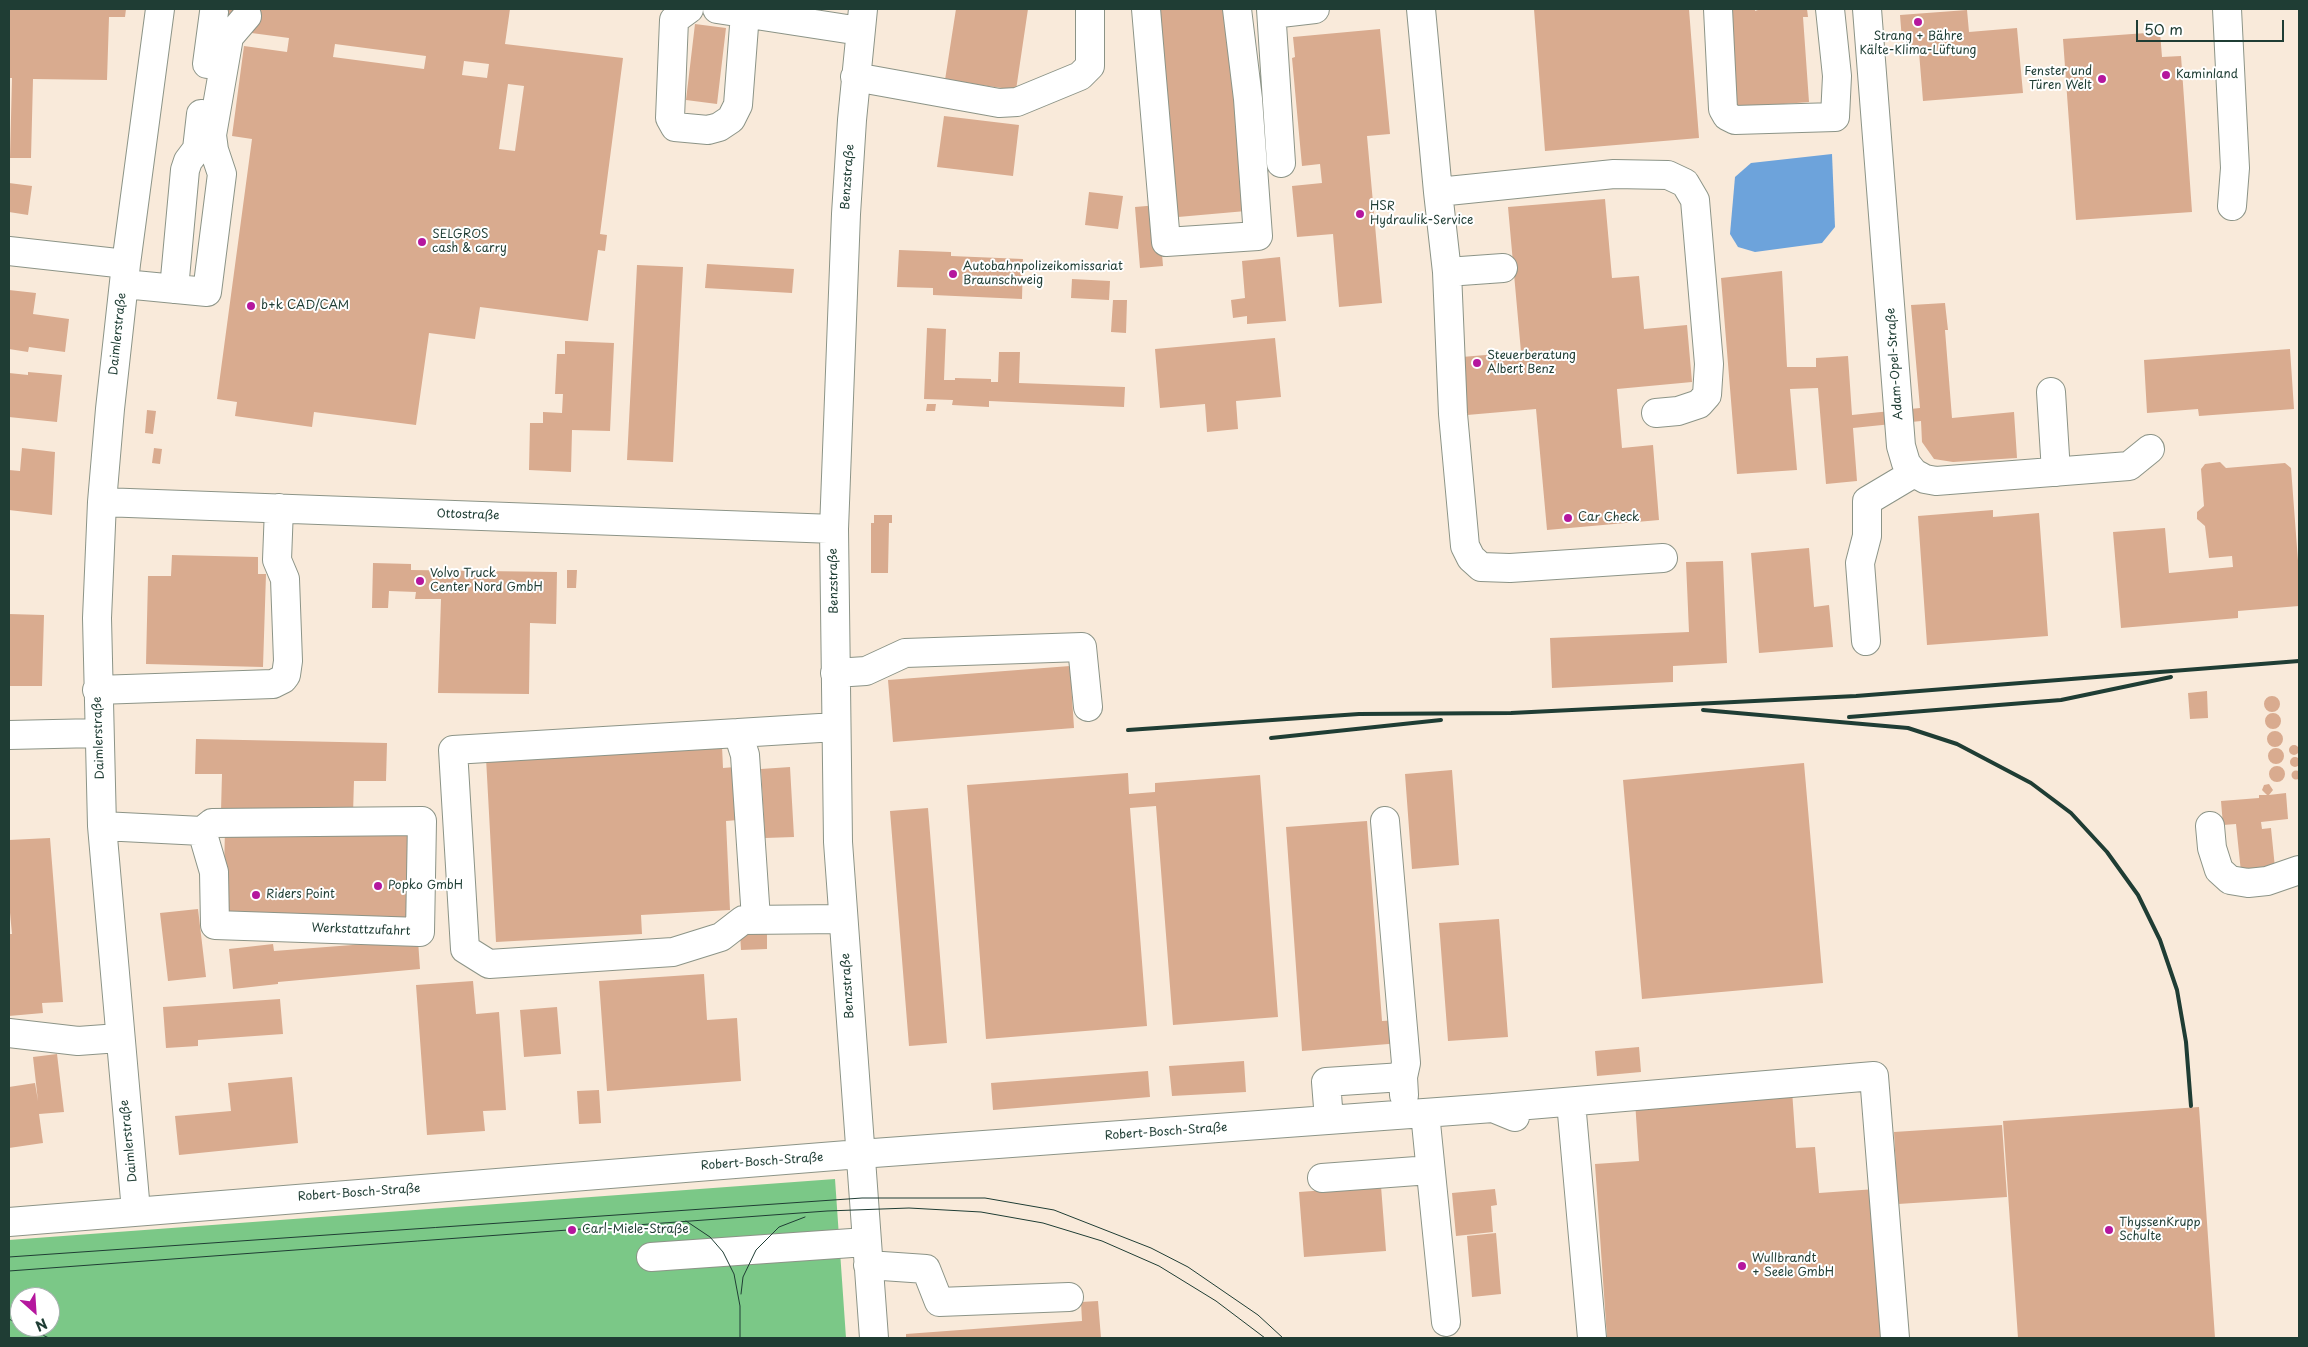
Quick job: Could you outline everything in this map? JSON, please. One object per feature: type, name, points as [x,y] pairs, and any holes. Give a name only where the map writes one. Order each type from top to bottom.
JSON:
[{"type":"street","name":"Daimlerstraße","points":[[136,1211],[119,1038],[102,826],[98,733],[97,618],[102,502],[125,274],[160,9]]},
{"type":"street","points":[[689,9],[674,20],[670,118],[675,127],[708,130],[720,127],[731,119],[738,105],[746,12]]},
{"type":"street","points":[[717,9],[861,20]]},
{"type":"street","points":[[856,77],[999,104],[1017,102],[1080,76],[1090,66],[1090,9]]},
{"type":"street","points":[[1146,9],[1166,242],[1258,236],[1248,99],[1237,9]]},
{"type":"street","points":[[1281,163],[1272,12],[1315,9]]},
{"type":"street","points":[[1422,9],[1447,272],[1453,414],[1465,546],[1471,558],[1481,567],[1510,568],[1663,558]]},
{"type":"street","points":[[1718,9],[1723,109],[1727,116],[1735,120],[1835,116],[1875,117]]},
{"type":"street","points":[[1830,9],[1837,76],[1835,116]]},
{"type":"street","name":"Adam-Opel-Straße","points":[[1867,9],[1901,446],[1906,463],[1914,473]]},
{"type":"street","points":[[2227,9],[2235,168],[2232,206]]},
{"type":"street","points":[[174,289],[186,170],[188,161],[196,149],[214,12]]},
{"type":"street","points":[[9,251],[125,274],[174,289],[207,292],[222,174],[214,150],[212,135],[229,37],[247,16]]},
{"type":"street","name":"Benzstraße","points":[[860,1154],[838,842],[834,529],[838,360],[861,20]]},
{"type":"street","points":[[1438,192],[1614,174],[1668,175],[1685,182],[1695,200],[1709,364],[1706,395],[1699,404],[1678,411],[1656,413]]},
{"type":"street","points":[[1447,272],[1503,268]]},
{"type":"street","points":[[2051,392],[2056,472]]},
{"type":"street","points":[[1866,641],[1860,563],[1867,536],[1867,501],[1914,473],[1925,480],[1936,481],[2129,466],[2150,450]]},
{"type":"street","name":"Ottostraße","points":[[102,502],[834,529]]},
{"type":"street","points":[[98,690],[273,684],[283,680],[286,675],[288,661],[285,579],[277,560],[279,508]]},
{"type":"street","points":[[835,673],[866,671],[905,653],[1082,646],[1088,707]]},
{"type":"street","points":[[836,727],[454,750],[465,949],[488,964],[673,952],[721,937],[743,920],[843,918]]},
{"type":"street","points":[[9,736],[98,733]]},
{"type":"street","points":[[738,733],[745,755],[756,919]]},
{"type":"street","name":"Werkstattzufahrt","points":[[422,821],[420,932],[215,925],[214,872],[202,831],[212,822],[422,821]]},
{"type":"street","points":[[1385,821],[1406,1063],[1403,1077],[1430,1170],[1446,1322]]},
{"type":"street","points":[[102,826],[202,831]]},
{"type":"street","points":[[2210,826],[2212,848],[2219,870],[2230,880],[2248,883],[2267,881],[2299,870]]},
{"type":"street","points":[[9,1033],[78,1042],[119,1038]]},
{"type":"street","name":"Robert-Bosch-Straße","points":[[9,1222],[860,1154],[1415,1114],[1504,1113],[1571,1102],[1874,1076],[1895,1338]]},
{"type":"street","points":[[1329,1120],[1326,1082],[1403,1077]]},
{"type":"street","points":[[1571,1102],[1592,1338]]},
{"type":"street","points":[[860,1154],[874,1338]]},
{"type":"street","points":[[1322,1178],[1430,1170]]},
{"type":"street","points":[[650,1257],[867,1253],[926,1269],[938,1302],[1069,1297]]},
{"type":"green space","points":[[835,1179],[846,1338],[9,1338],[9,1240]]},
{"type":"water","points":[[1832,154],[1835,227],[1822,243],[1755,252],[1738,247],[1730,234],[1735,177],[1751,163]]},
{"type":"building","points":[[9,9],[126,9],[125,17],[109,17],[107,80],[33,79],[31,158],[10,158],[12,78],[9,78]]},
{"type":"building","name":"SELGROS cash & carry","points":[[216,9],[510,9],[505,44],[623,58],[600,234],[607,235],[605,251],[598,250],[588,321],[480,307],[475,339],[429,333],[416,425],[314,412],[312,427],[235,416],[237,402],[217,399],[252,139],[232,136],[244,46],[287,52],[289,38],[214,28]],"holes":[[[335,44],[426,56],[424,69],[333,57]],[[464,61],[489,64],[487,78],[462,75]],[[508,84],[524,86],[515,151],[499,149]]]},
{"type":"building","points":[[956,9],[1028,9],[1016,90],[945,80]]},
{"type":"building","points":[[1159,9],[1228,9],[1246,211],[1178,217]]},
{"type":"building","points":[[1534,9],[1689,9],[1699,138],[1545,151]]},
{"type":"building","points":[[1725,9],[1755,9],[1755,11],[1761,9],[1807,9],[1808,17],[1803,17],[1809,102],[1784,104],[1785,110],[1767,111],[1767,105],[1732,108]]},
{"type":"building","points":[[1967,10],[1969,32],[2017,28],[2023,93],[1923,101],[1919,52],[1903,53],[1900,15]]},
{"type":"building","points":[[695,24],[726,28],[717,104],[686,100]]},
{"type":"building","points":[[1380,29],[1390,134],[1367,136],[1382,303],[1339,307],[1333,234],[1297,237],[1292,186],[1322,183],[1320,164],[1302,166],[1292,58],[1295,57],[1293,37]]},
{"type":"building","points":[[2160,32],[2162,57],[2181,56],[2192,212],[2076,220],[2063,39]]},
{"type":"building","points":[[944,116],[1019,125],[1013,176],[937,167]]},
{"type":"building","points":[[9,183],[32,186],[28,215],[9,212]]},
{"type":"building","points":[[1089,192],[1123,196],[1118,229],[1085,225]]},
{"type":"building","points":[[1605,199],[1612,278],[1639,276],[1644,329],[1687,325],[1692,382],[1617,389],[1622,448],[1653,445],[1659,520],[1547,530],[1536,409],[1467,415],[1462,357],[1521,352],[1508,207]]},
{"type":"building","points":[[1158,205],[1163,266],[1140,268],[1135,207]]},
{"type":"building","points":[[899,250],[951,252],[951,256],[1023,259],[1022,299],[933,295],[933,288],[897,287]]},
{"type":"building","points":[[1280,257],[1286,321],[1247,324],[1247,316],[1233,318],[1231,300],[1245,298],[1242,261]]},
{"type":"building","points":[[707,264],[794,269],[792,293],[705,288]]},
{"type":"building","points":[[637,265],[683,267],[673,462],[627,460]]},
{"type":"building","points":[[1782,271],[1787,367],[1816,367],[1816,358],[1848,356],[1852,415],[1920,408],[1911,305],[1945,303],[1948,330],[1945,330],[1952,418],[2014,412],[2017,458],[1953,462],[1934,459],[1922,442],[1921,421],[1853,428],[1857,481],[1826,484],[1818,388],[1790,389],[1797,470],[1737,474],[1721,278]]},
{"type":"building","points":[[1072,279],[1110,281],[1109,300],[1071,298]]},
{"type":"building","points":[[9,290],[36,293],[33,314],[69,319],[65,352],[29,347],[28,352],[9,349]]},
{"type":"building","points":[[1113,300],[1127,300],[1126,333],[1111,332]]},
{"type":"building","points":[[927,328],[946,329],[944,380],[955,380],[955,378],[991,379],[991,382],[998,382],[999,352],[1020,352],[1019,383],[1125,387],[1124,407],[989,401],[989,407],[952,405],[953,400],[924,399]]},
{"type":"building","points":[[1275,338],[1281,397],[1236,401],[1238,429],[1207,432],[1205,404],[1160,408],[1155,349]]},
{"type":"building","points":[[565,341],[614,343],[610,431],[572,430],[571,472],[529,470],[530,423],[543,423],[543,412],[562,413],[563,394],[555,394],[557,354],[565,354]]},
{"type":"building","points":[[2290,349],[2294,409],[2199,416],[2198,409],[2147,413],[2144,360]]},
{"type":"building","points":[[28,372],[62,375],[57,422],[9,417],[9,373],[28,375]]},
{"type":"building","points":[[927,404],[936,404],[935,411],[926,411]]},
{"type":"building","points":[[147,410],[156,411],[153,434],[145,433]]},
{"type":"building","points":[[22,448],[55,452],[52,515],[9,510],[9,470],[20,471]]},
{"type":"building","points":[[154,448],[162,449],[160,464],[152,463]]},
{"type":"building","points":[[2220,462],[2226,468],[2285,463],[2291,468],[2299,574],[2299,606],[2238,611],[2238,618],[2121,628],[2113,532],[2165,528],[2169,573],[2233,567],[2232,556],[2209,558],[2205,526],[2197,519],[2197,512],[2204,506],[2201,469],[2205,464]]},
{"type":"building","points":[[1993,510],[1993,517],[2039,513],[2048,636],[1927,645],[1918,516]]},
{"type":"building","points":[[874,515],[892,515],[892,523],[889,523],[888,573],[871,573],[871,523],[874,523]]},
{"type":"building","points":[[1809,548],[1814,607],[1829,605],[1833,647],[1759,653],[1751,553]]},
{"type":"building","points":[[172,555],[258,557],[258,574],[266,574],[263,667],[146,664],[148,576],[171,576]]},
{"type":"building","points":[[1723,561],[1727,663],[1673,666],[1673,682],[1552,688],[1550,638],[1689,632],[1686,562]]},
{"type":"building","points":[[373,563],[411,564],[411,570],[557,572],[556,624],[530,623],[529,694],[438,693],[441,599],[415,599],[416,592],[389,591],[388,608],[372,608]]},
{"type":"building","points":[[567,570],[577,570],[576,588],[567,588]]},
{"type":"building","points":[[9,614],[44,615],[42,686],[9,686]]},
{"type":"building","points":[[1070,666],[1074,728],[893,742],[888,680]]},
{"type":"building","points":[[2207,691],[2208,718],[2190,719],[2188,693]]},
{"type":"building","points":[[2272,696],[2278,698],[2280,704],[2278,710],[2272,712],[2266,710],[2264,704],[2266,698]]},
{"type":"building","points":[[2273,713],[2279,715],[2281,721],[2279,727],[2273,729],[2267,727],[2265,721],[2267,715]]},
{"type":"building","points":[[2275,731],[2281,733],[2283,739],[2281,745],[2275,747],[2269,745],[2267,739],[2269,733]]},
{"type":"building","points":[[196,739],[387,743],[386,781],[354,781],[353,814],[221,811],[222,774],[195,774]]},
{"type":"building","points":[[2292,745],[2296,745],[2299,750],[2298,754],[2292,755],[2289,752],[2289,748]]},
{"type":"building","points":[[722,746],[723,768],[735,767],[738,820],[726,821],[730,910],[641,915],[642,934],[496,942],[486,758]]},
{"type":"building","points":[[2276,748],[2282,750],[2284,756],[2282,762],[2276,764],[2270,762],[2268,756],[2270,750]]},
{"type":"building","points":[[2293,757],[2297,757],[2300,762],[2299,766],[2293,767],[2290,764],[2290,760]]},
{"type":"building","points":[[1804,763],[1823,983],[1642,999],[1623,780]]},
{"type":"building","points":[[2277,766],[2283,768],[2285,774],[2283,780],[2277,782],[2271,780],[2269,774],[2271,768]]},
{"type":"building","points":[[790,767],[794,837],[765,838],[761,769]]},
{"type":"building","points":[[1452,770],[1459,865],[1412,869],[1405,774]]},
{"type":"building","points":[[2296,770],[2301,775],[2296,780],[2291,775]]},
{"type":"building","points":[[1128,773],[1129,794],[1155,792],[1155,783],[1260,775],[1278,1017],[1173,1025],[1156,806],[1130,808],[1147,1026],[986,1039],[967,785]]},
{"type":"building","points":[[2269,784],[2273,790],[2269,795],[2286,793],[2288,819],[2261,822],[2262,829],[2271,828],[2275,868],[2241,872],[2236,824],[2223,825],[2221,801],[2259,798],[2259,795],[2267,795],[2262,790],[2264,785]]},
{"type":"building","points":[[928,808],[947,1043],[909,1046],[890,811]]},
{"type":"building","points":[[1367,821],[1382,1021],[1399,1020],[1401,1043],[1302,1051],[1286,827]]},
{"type":"building","points":[[225,828],[415,832],[413,922],[223,918]]},
{"type":"building","points":[[50,838],[63,1002],[42,1003],[43,1013],[9,1016],[9,934],[12,934],[9,902],[9,840]]},
{"type":"building","points":[[198,909],[206,977],[168,981],[160,913]]},
{"type":"building","points":[[1499,919],[1508,1037],[1448,1041],[1439,923]]},
{"type":"building","points":[[767,931],[767,949],[741,950],[740,933]]},
{"type":"building","points":[[418,940],[420,969],[278,982],[278,984],[233,989],[229,949],[273,944],[274,951]]},
{"type":"building","points":[[704,974],[707,1020],[737,1018],[741,1081],[607,1091],[599,981]]},
{"type":"building","points":[[473,981],[476,1014],[499,1012],[506,1110],[483,1111],[485,1131],[427,1135],[416,985]]},
{"type":"building","points":[[280,999],[283,1034],[198,1040],[198,1046],[166,1048],[163,1007]]},
{"type":"building","points":[[557,1007],[561,1054],[524,1057],[520,1010]]},
{"type":"building","points":[[1639,1047],[1641,1072],[1597,1076],[1595,1051]]},
{"type":"building","points":[[57,1054],[64,1112],[39,1114],[43,1143],[9,1148],[9,1087],[35,1083],[38,1101],[33,1057]]},
{"type":"building","points":[[1244,1061],[1246,1092],[1172,1096],[1169,1066]]},
{"type":"building","points":[[1148,1071],[1150,1097],[993,1110],[991,1083]]},
{"type":"building","points":[[292,1077],[298,1143],[179,1155],[175,1116],[231,1111],[228,1083]]},
{"type":"building","points":[[599,1090],[601,1123],[579,1124],[577,1091]]},
{"type":"building","name":"Wullbrandt + Seele GmbH","points":[[1792,1090],[1796,1148],[1815,1147],[1819,1193],[1876,1189],[1887,1338],[1607,1338],[1595,1164],[1639,1161],[1635,1101]]},
{"type":"building","name":"ThyssenKrupp Schulte","points":[[2199,1107],[2215,1338],[2018,1338],[2003,1121]]},
{"type":"building","points":[[2002,1125],[2007,1197],[1898,1204],[1894,1132]]},
{"type":"building","points":[[1381,1186],[1386,1251],[1304,1257],[1299,1192]]},
{"type":"building","points":[[1495,1189],[1497,1205],[1491,1206],[1493,1232],[1456,1236],[1452,1193]]},
{"type":"building","points":[[1496,1233],[1501,1294],[1472,1297],[1467,1236]]},
{"type":"building","points":[[1098,1301],[1101,1338],[906,1338],[906,1334],[1082,1321],[1081,1302]]},
{"type":"tram line","points":[[9,1257],[862,1198],[985,1198],[1054,1210],[1151,1248],[1188,1267],[1258,1315],[1283,1338]]},
{"type":"tram line","points":[[9,1271],[827,1211],[909,1208],[981,1212],[1043,1223],[1102,1241],[1159,1266],[1216,1301],[1265,1338]]},
{"type":"tram line","points":[[741,1294],[743,1277],[756,1250],[779,1227],[805,1217]]},
{"type":"tram line","points":[[686,1221],[710,1237],[723,1252],[734,1274],[740,1306],[740,1338]]},
{"type":"railway","points":[[1128,730],[1359,714],[1511,713],[1856,696],[2299,661]]},
{"type":"railway","points":[[1849,717],[2061,700],[2171,677]]},
{"type":"railway","points":[[1703,710],[1908,728],[1957,744],[2031,783],[2071,813],[2107,852],[2138,895],[2160,940],[2177,990],[2186,1042],[2191,1106]]},
{"type":"railway","points":[[1271,738],[1441,720]]},
{"type":"place","name":"Strang + Bähre Kälte-Klima-Lüftung","points":[[1918,22]]},
{"type":"place","name":"Kaminland","points":[[2166,75]]},
{"type":"place","name":"Fenster und Türen Welt","points":[[2102,79]]},
{"type":"place","name":"HSR Hydraulik-Service","points":[[1360,214]]},
{"type":"place","name":"SELGROS cash & carry","points":[[422,242]]},
{"type":"place","name":"Autobahnpolizeikomissariat Braunschweig","points":[[953,274]]},
{"type":"place","name":"b+k CAD/CAM","points":[[251,306]]},
{"type":"place","name":"Steuerberatung Albert Benz","points":[[1477,363]]},
{"type":"place","name":"Car Check","points":[[1568,518]]},
{"type":"place","name":"Volvo Truck Center Nord GmbH","points":[[420,581]]},
{"type":"place","name":"Popko GmbH","points":[[378,886]]},
{"type":"place","name":"Riders Point","points":[[256,895]]},
{"type":"place","name":"Carl-Miele-Straße","points":[[572,1230]]},
{"type":"place","name":"ThyssenKrupp Schulte","points":[[2109,1230]]},
{"type":"place","name":"Wullbrandt + Seele GmbH","points":[[1742,1266]]}]
